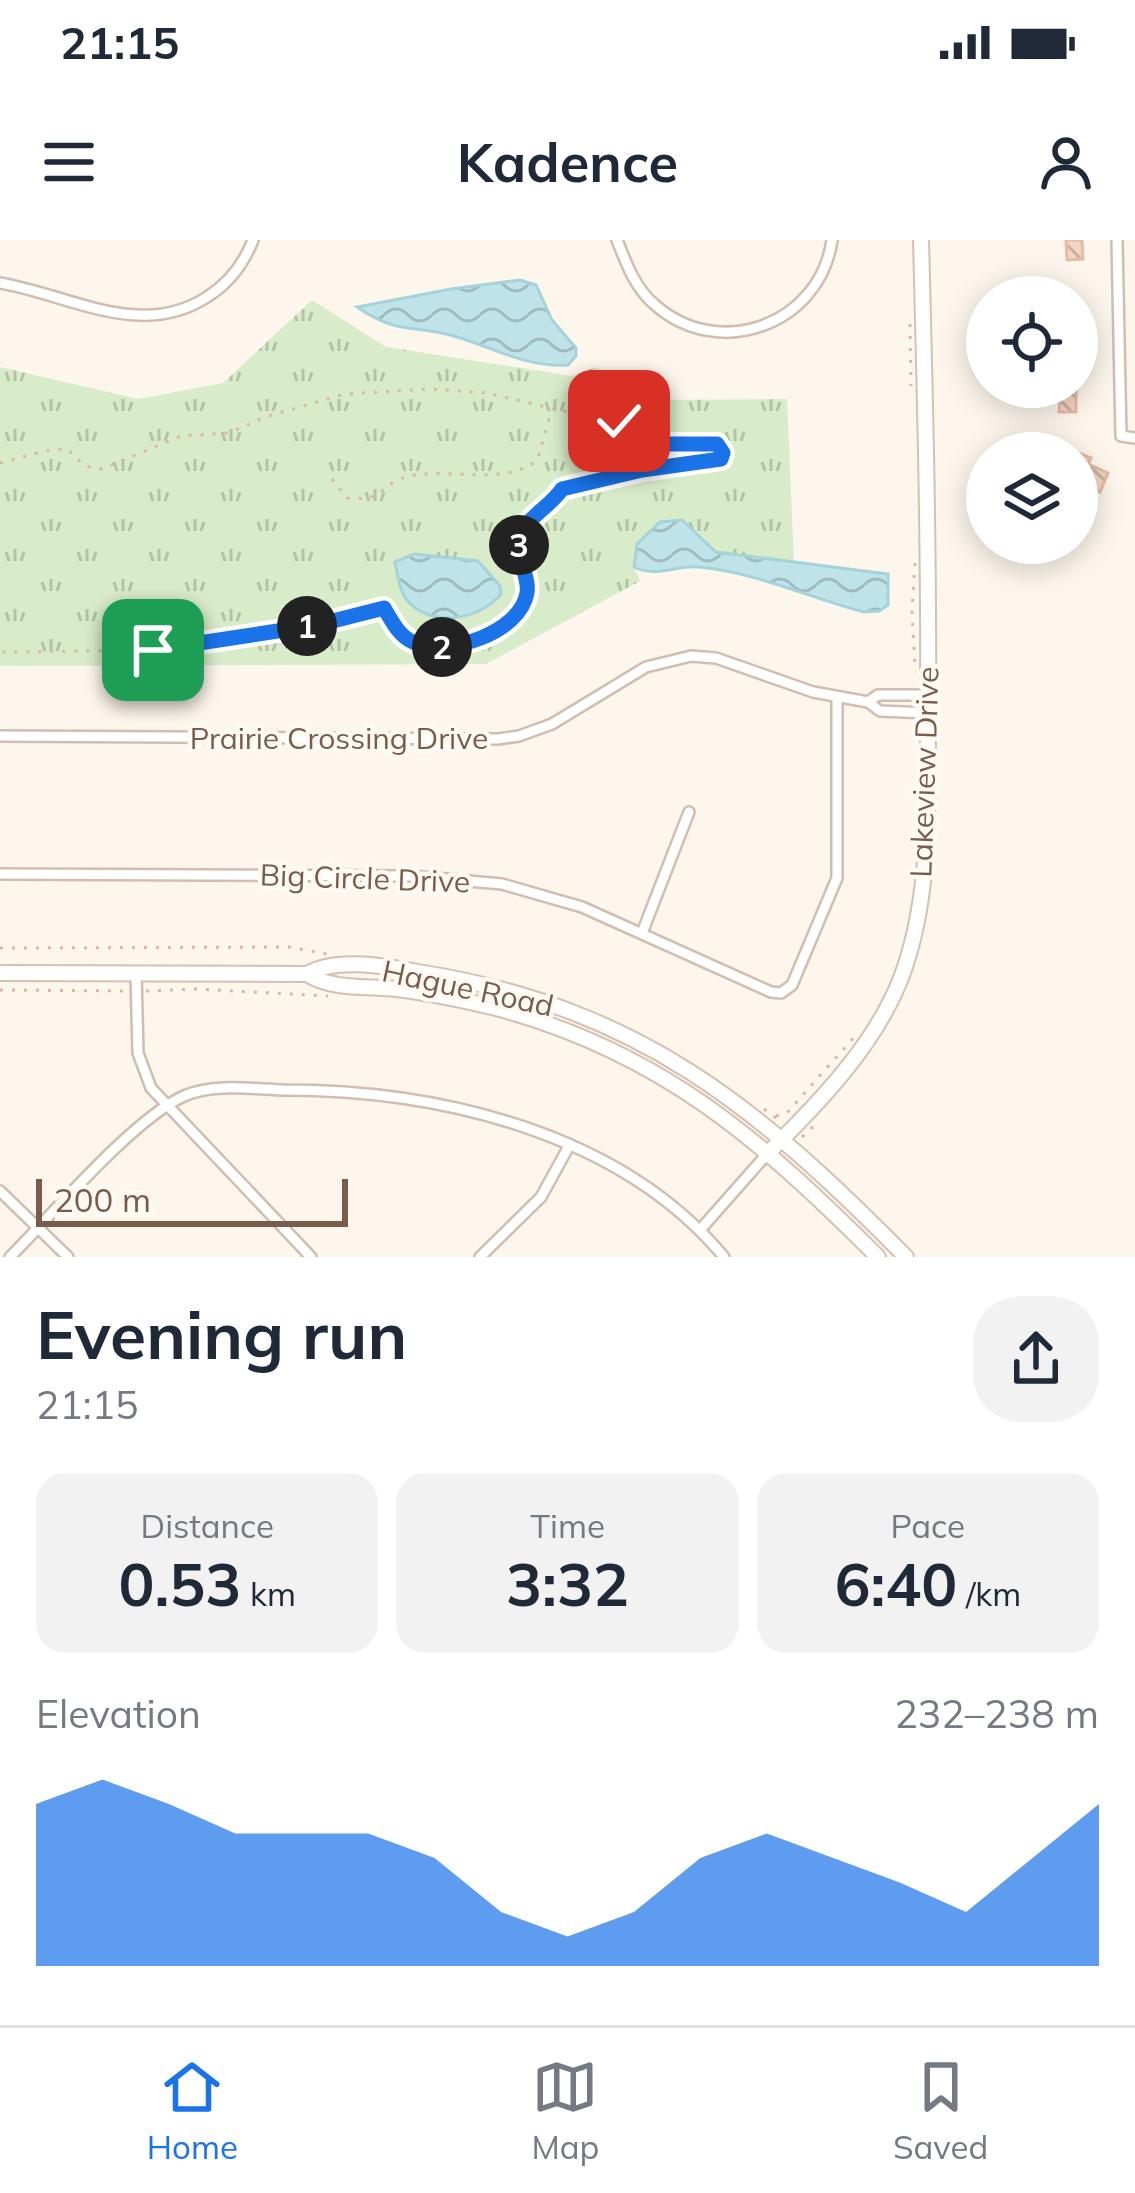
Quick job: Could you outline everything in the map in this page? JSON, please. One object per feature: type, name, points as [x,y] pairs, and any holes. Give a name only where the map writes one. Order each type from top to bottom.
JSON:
[{"type":"main road","name":"Lakeview Drive","points":[[769,1152],[874,1032],[907,959],[924,859],[928,694],[921,240]]},
{"type":"main road","name":"Hague Road","points":[[0,973],[307,974],[319,967],[391,968],[541,1000],[668,1057],[740,1104],[783,1138],[906,1257]]},
{"type":"main road","name":"Hague Road","points":[[307,974],[319,982],[467,1001],[557,1028],[667,1079],[769,1152],[878,1257]]},
{"type":"street","points":[[0,284],[130,317],[158,317],[190,308],[216,291],[247,256],[253,240]]},
{"type":"street","points":[[616,240],[639,287],[656,307],[690,326],[724,333],[761,328],[794,310],[820,279],[832,240]]},
{"type":"street","points":[[1117,240],[1120,436],[1135,438]]},
{"type":"street","points":[[1118,317],[1135,317]]},
{"type":"street","name":"Prairie Crossing Drive","points":[[0,736],[519,736],[552,724],[646,667],[691,656],[716,658],[837,698],[868,702],[880,711],[928,713]]},
{"type":"street","name":"Prairie Crossing Drive","points":[[868,702],[878,695],[928,694]]},
{"type":"street","name":"Big Circle Drive","points":[[0,874],[467,879],[534,892],[583,908],[781,993],[792,986],[837,878],[837,698]]},
{"type":"street","points":[[641,933],[688,812]]},
{"type":"street","points":[[136,973],[138,1053],[145,1077],[311,1257]]},
{"type":"street","points":[[10,1257],[153,1114],[205,1090],[382,1093],[482,1113],[569,1146],[658,1197],[700,1230],[724,1257]]},
{"type":"street","points":[[480,1257],[548,1187],[569,1146]]},
{"type":"street","name":"Lakeview Drive","points":[[700,1230],[769,1152]]},
{"type":"street","points":[[0,1191],[68,1257]]},
{"type":"street","points":[[492,1245],[504,1257]]},
{"type":"path","points":[[0,463],[67,449],[85,466],[102,469],[181,436],[229,434],[265,417],[345,394],[430,389],[488,393],[608,416],[619,421],[628,439],[656,444],[704,442],[717,444],[723,453],[721,459],[642,470],[562,489],[550,507],[526,523],[519,537],[527,595],[519,611],[479,638],[436,648],[417,644],[396,628],[384,608],[317,625],[153,650],[0,652]]},
{"type":"path","points":[[332,479],[347,498],[364,500],[378,497],[402,478],[524,470],[537,461],[549,419],[560,410]]},
{"type":"path","points":[[0,990],[113,990]]},
{"type":"path","points":[[152,991],[333,996]]},
{"type":"green space","points":[[312,300],[386,347],[572,376],[595,367],[656,400],[787,399],[794,564],[716,552],[698,532],[634,567],[640,581],[486,664],[0,666],[0,367],[138,399],[223,383]]},
{"type":"water","points":[[520,280],[536,285],[552,320],[576,348],[568,365],[525,360],[442,333],[397,326],[357,307],[451,289]]},
{"type":"water","points":[[682,520],[716,552],[888,574],[888,605],[864,612],[720,570],[634,567],[637,544],[660,522]]},
{"type":"water","points":[[414,554],[478,561],[500,586],[501,594],[468,615],[428,615],[406,599],[399,581],[395,562]]},
{"type":"building","points":[[1066,240],[1082,240],[1083,259],[1067,260]]},
{"type":"building","points":[[1098,468],[1108,473],[1098,491]]},
{"type":"route","points":[[153,650],[317,625],[384,608],[396,628],[417,644],[436,648],[479,638],[519,611],[527,595],[519,537],[526,523],[550,507],[562,489],[642,470],[721,459],[717,444],[628,439],[619,421]]}]
